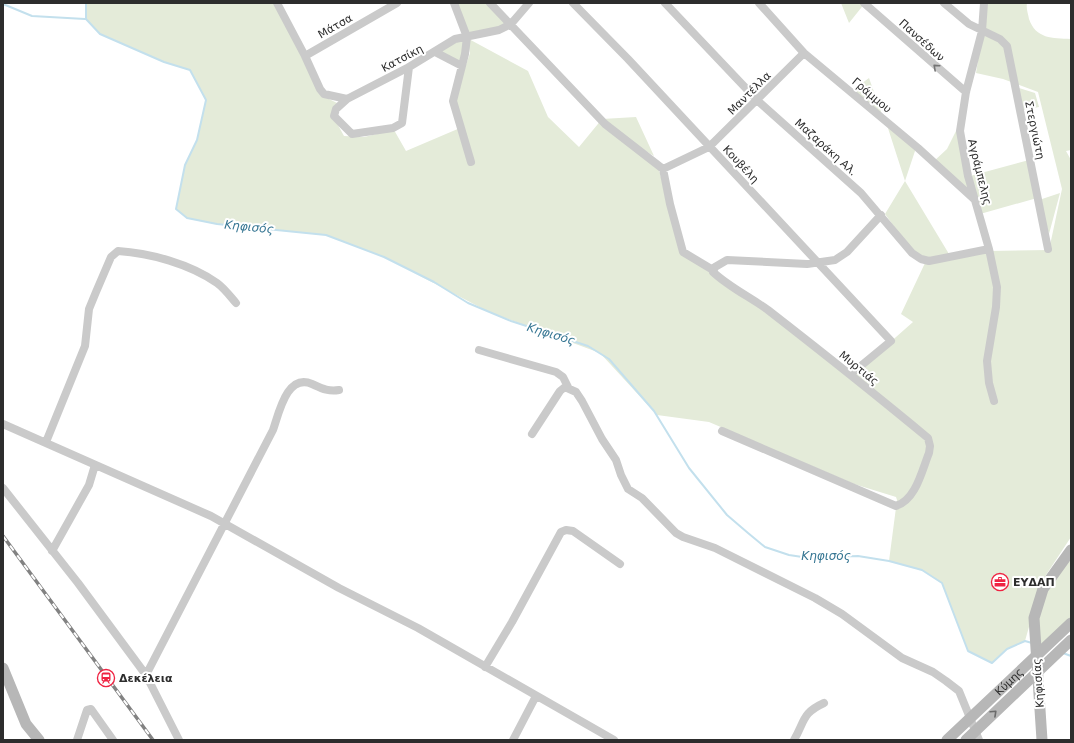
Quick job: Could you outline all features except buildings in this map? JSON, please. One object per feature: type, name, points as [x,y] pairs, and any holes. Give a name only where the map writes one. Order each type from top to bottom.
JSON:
[{"type":"main road","name":"Κηφισίας","points":[[1042,740],[1034,627],[1036,609],[1043,589],[1071,550]]},
{"type":"main road","name":"Κύμης","points":[[947,740],[1071,623]]},
{"type":"main road","name":"Κύμης","points":[[966,740],[1071,640]]},
{"type":"main road","points":[[3,668],[26,724],[39,740]]},
{"type":"street","points":[[277,3],[322,92],[346,99],[336,109],[334,116],[352,134],[379,131],[399,126],[404,119],[409,67]]},
{"type":"street","name":"Μάτσα","points":[[305,56],[397,3]]},
{"type":"street","points":[[454,3],[467,37],[465,54],[452,101],[453,109],[471,162]]},
{"type":"street","points":[[490,3],[606,124],[663,169]]},
{"type":"street","points":[[510,24],[529,3]]},
{"type":"street","name":"Κουβέλη","points":[[573,3],[628,59],[891,341],[851,374]]},
{"type":"street","name":"Μαζαράκη Αλ.","points":[[665,3],[758,101],[861,193],[912,253],[924,260],[935,260],[989,249]]},
{"type":"street","name":"Γράμμου","points":[[759,3],[804,53],[918,148],[975,200]]},
{"type":"street","name":"Πανσέδων","points":[[864,3],[966,92]]},
{"type":"street","name":"Στεργιώτη","points":[[944,3],[969,24],[1003,40],[1007,46],[1048,249]]},
{"type":"street","name":"Αγράμπελης","points":[[984,3],[982,31],[966,92],[960,124],[960,140],[989,249],[997,297],[987,361],[989,383],[994,401]]},
{"type":"street","name":"Κατσίκη","points":[[346,99],[409,67],[455,40],[499,30],[510,24]]},
{"type":"street","points":[[435,52],[462,66]]},
{"type":"street","name":"Μαντέλλα","points":[[663,169],[710,147],[758,101],[804,53]]},
{"type":"street","name":"Μυρτιάς","points":[[663,169],[670,204],[683,252],[713,270],[720,278],[755,300],[851,374],[928,438],[929,453],[912,495],[900,505],[896,506],[872,497],[722,431]]},
{"type":"street","points":[[713,270],[721,262],[727,260],[807,264],[835,260],[847,252],[881,215]]},
{"type":"street","points":[[46,442],[51,426],[85,346],[89,310],[107,264],[113,254],[124,252],[148,255],[179,264],[217,283],[236,303]]},
{"type":"street","points":[[479,350],[556,372],[563,377],[568,387],[576,392],[586,406],[602,439],[616,460],[621,476],[628,489],[642,498],[676,533],[683,537],[715,548],[815,598],[842,614],[902,658],[933,672],[946,680],[959,691],[979,740]]},
{"type":"street","points":[[146,675],[273,430],[289,390],[296,384],[302,382],[310,383],[326,390],[339,390]]},
{"type":"street","points":[[532,434],[557,394],[565,387],[568,387]]},
{"type":"street","points":[[3,424],[211,516],[339,588],[418,628],[536,696],[561,708],[614,740]]},
{"type":"street","points":[[52,551],[89,485],[95,466]]},
{"type":"street","points":[[3,488],[146,675],[179,740]]},
{"type":"street","points":[[485,667],[512,622],[561,532],[566,530],[573,531],[620,564]]},
{"type":"street","points":[[513,740],[536,696]]},
{"type":"street","points":[[794,740],[806,714],[811,709],[824,703]]},
{"type":"street","points":[[77,740],[87,710],[91,709],[113,740]]},
{"type":"green space","points":[[86,3],[277,3],[321,95],[337,103],[333,116],[344,136],[364,137],[394,130],[406,151],[460,128],[455,92],[470,53],[467,38],[528,71],[548,117],[579,147],[602,119],[636,117],[654,156],[631,142],[659,170],[681,252],[853,375],[913,322],[901,314],[925,263],[989,251],[1049,250],[1062,189],[1038,92],[1003,79],[976,73],[987,3],[1027,3],[1029,19],[1032,26],[1040,34],[1051,38],[1071,39],[1071,150],[1066,151],[1071,160],[1071,537],[1042,581],[1025,641],[1007,649],[992,663],[968,651],[942,583],[922,570],[889,561],[897,500],[896,497],[854,484],[709,422],[657,415],[600,353],[489,312],[384,257],[326,235],[217,224],[187,218],[176,209],[185,165],[197,140],[206,100],[190,70],[164,62],[100,34],[86,19]]},
{"type":"green space","points":[[457,3],[490,3],[511,24],[467,38],[460,64],[436,52],[467,37]]},
{"type":"green space","points":[[841,3],[865,3],[849,23]]},
{"type":"green space","points":[[869,78],[884,120],[850,92]]},
{"type":"green space","points":[[1019,88],[1035,93],[1039,107],[1023,110]]},
{"type":"green space","points":[[886,122],[916,148],[905,181]]},
{"type":"green space","points":[[960,123],[970,176],[1029,160],[1037,198],[980,214],[975,198],[933,162],[947,149]]},
{"type":"green space","points":[[905,181],[949,254],[931,258],[921,256],[910,247],[885,214]]},
{"type":"green space","points":[[1060,193],[1049,234],[1039,200]]},
{"type":"green space","points":[[1071,556],[1071,617],[1036,650],[1036,627],[1042,600]]},
{"type":"waterway","name":"Κηφισός","points":[[86,3],[86,19],[100,34],[164,62],[190,70],[206,100],[197,140],[185,165],[176,209],[187,218],[217,224],[326,235],[384,257],[434,282],[468,303],[511,321],[588,346],[609,359],[654,411],[689,468],[727,515],[765,547],[789,555],[809,558],[858,556],[889,561],[922,570],[942,583],[968,651],[992,663],[1007,649],[1025,641],[1032,643]]},
{"type":"waterway","points":[[3,4],[32,16],[85,19]]},
{"type":"waterway","name":"Κηφισός","points":[[1063,653],[1071,656]]},
{"type":"railway","points":[[3,536],[153,740]]},
{"type":"place","name":"ΕΥΔΑΠ","points":[[1000,582]]},
{"type":"place","name":"Δεκέλεια","points":[[106,678]]}]
